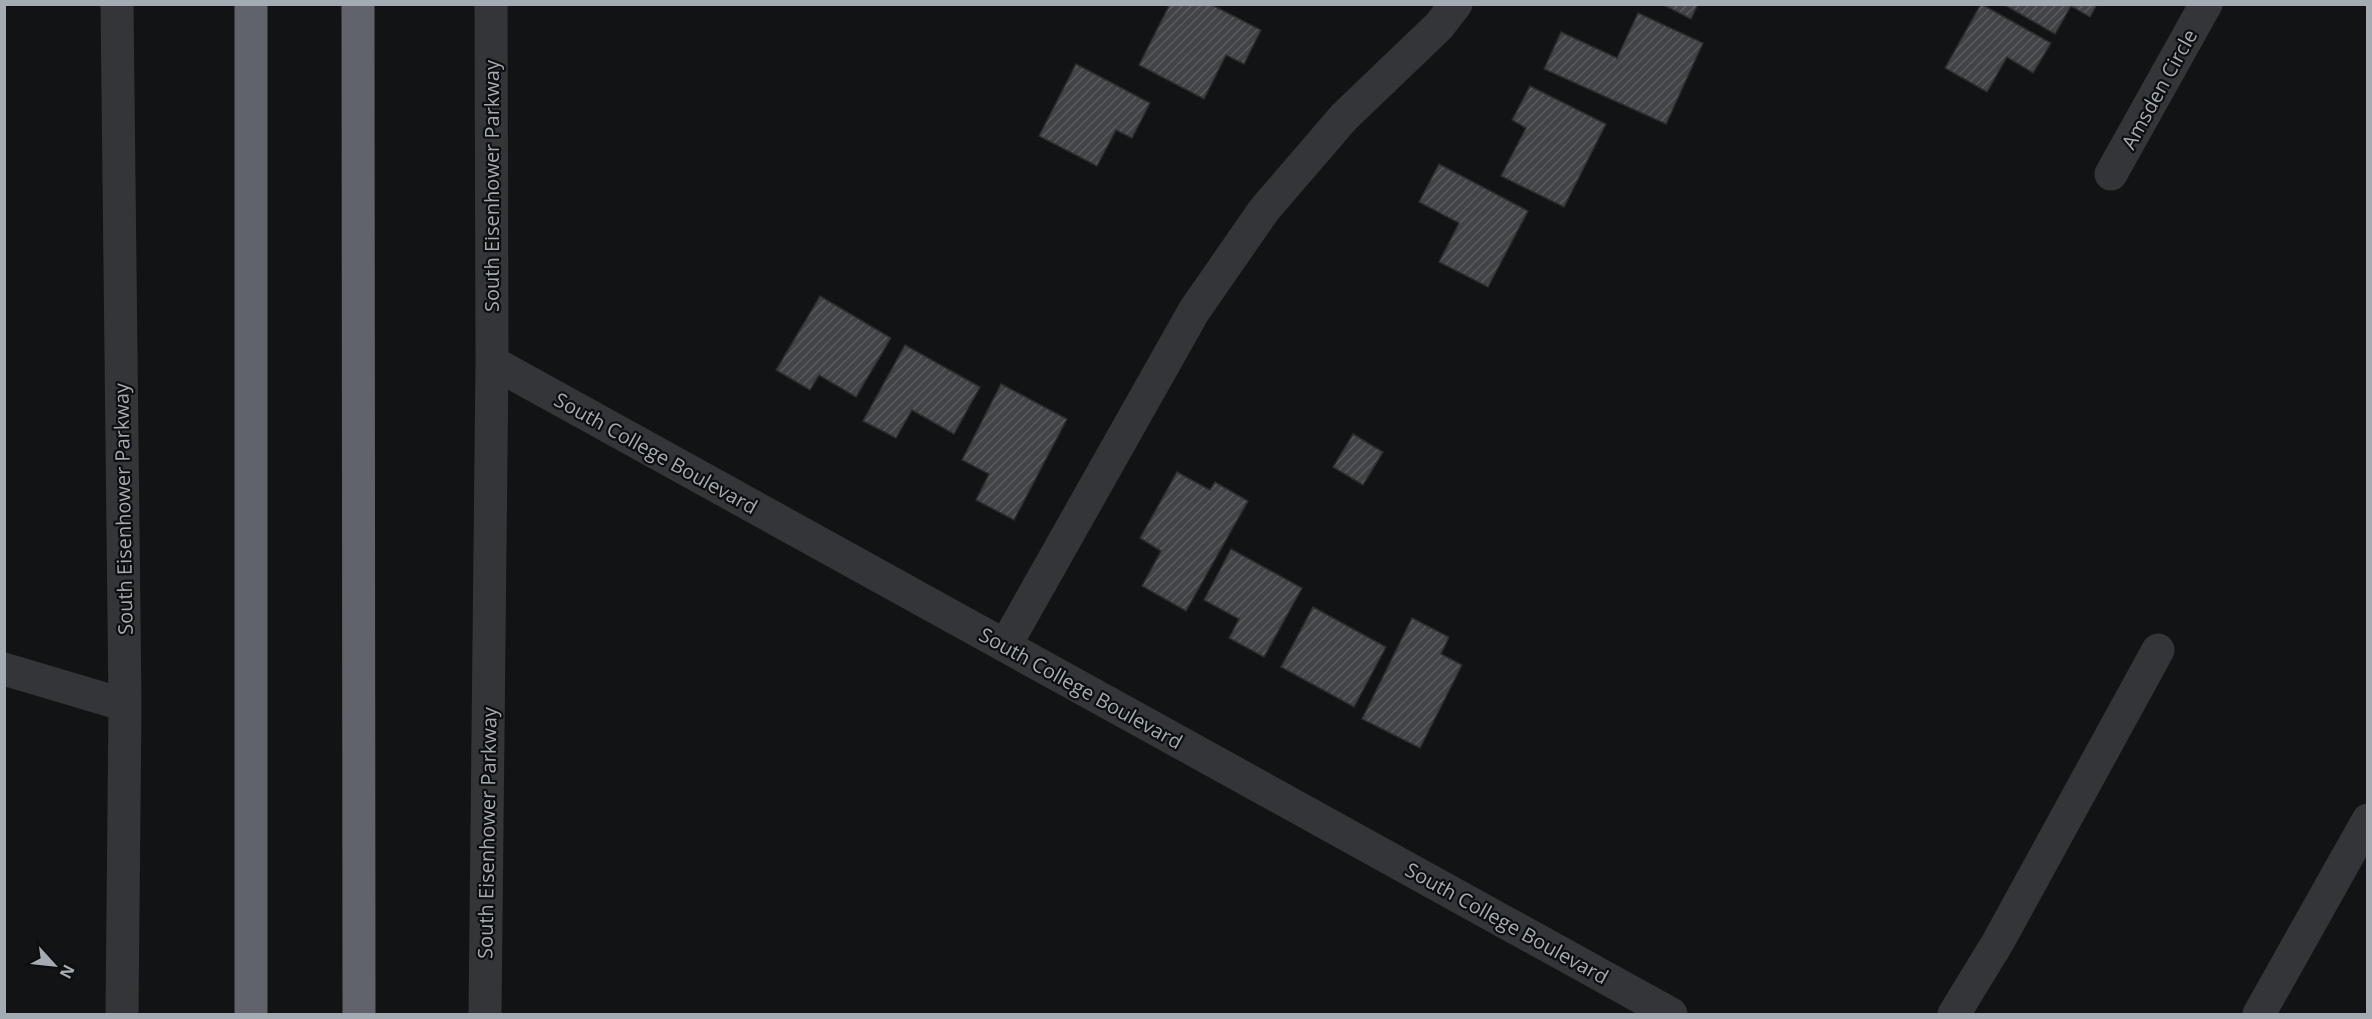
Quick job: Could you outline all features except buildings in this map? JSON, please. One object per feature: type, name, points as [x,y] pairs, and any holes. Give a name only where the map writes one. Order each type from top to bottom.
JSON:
[{"type":"highway","points":[[250,1014],[251,4]]},
{"type":"highway","points":[[358,4],[359,1014]]},
{"type":"street","name":"South Eisenhower Parkway","points":[[117,4],[125,705],[122,1014]]},
{"type":"street","name":"South Eisenhower Parkway","points":[[485,1014],[492,362],[491,4]]},
{"type":"street","points":[[1005,646],[1194,311],[1258,219],[1344,117],[1439,26],[1455,4]]},
{"type":"street","name":"Amsden Circle","points":[[2111,174],[2206,4]]},
{"type":"street","name":"South College Boulevard","points":[[492,362],[1005,646],[1652,1010]]},
{"type":"street","points":[[1954,1014],[1998,942],[2158,650]]},
{"type":"street","points":[[4,669],[125,705]]},
{"type":"street","points":[[2259,1014],[2367,820]]}]
